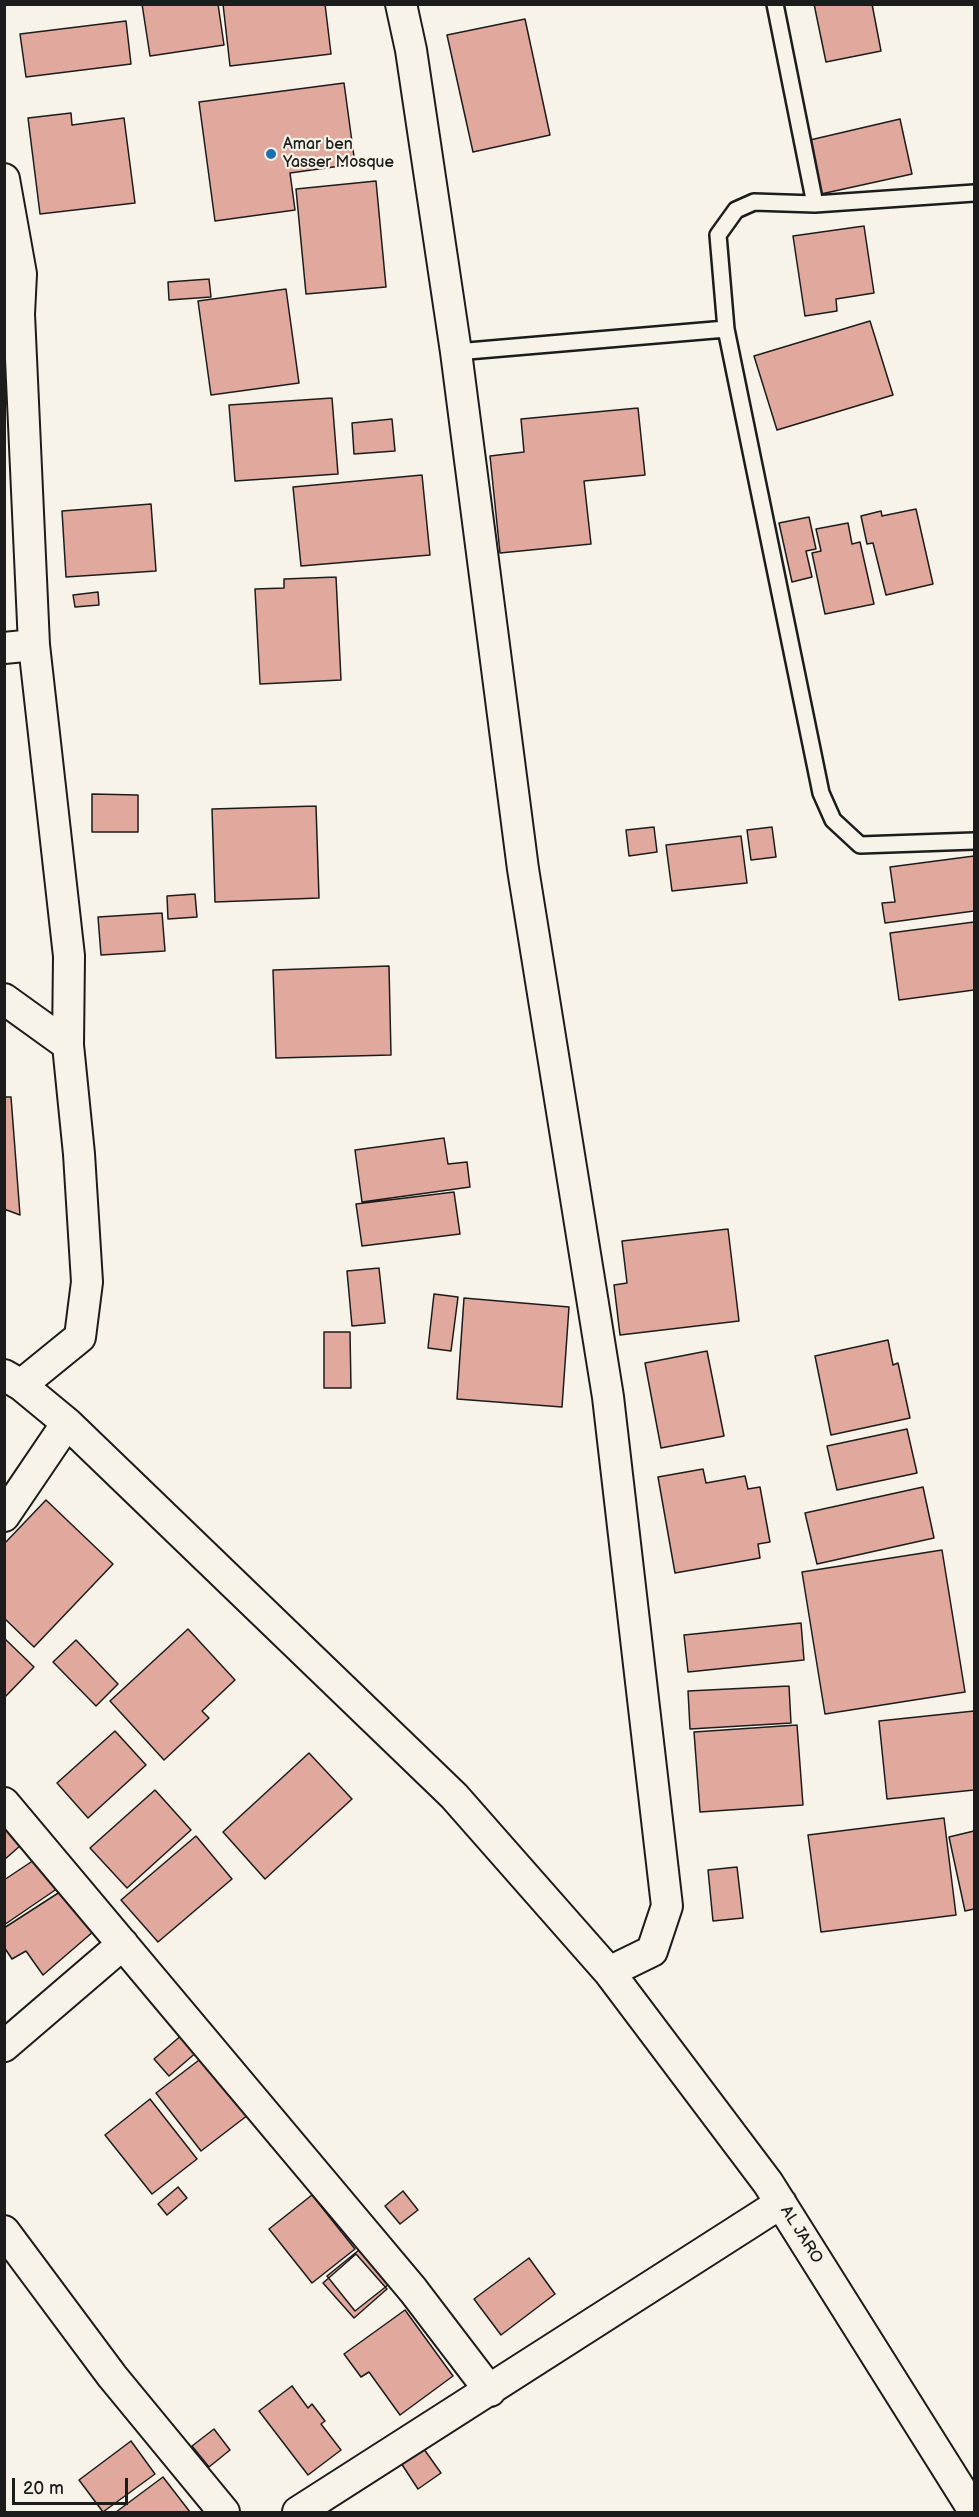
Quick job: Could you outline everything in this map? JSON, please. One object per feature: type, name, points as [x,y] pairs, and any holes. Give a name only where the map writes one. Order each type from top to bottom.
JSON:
[{"type":"street","points":[[401,4],[411,50],[456,352],[523,869],[608,1397],[667,1906],[652,1951],[609,1972]]},
{"type":"street","points":[[4,179],[13,275],[20,314],[19,646],[69,956],[68,1045],[79,1154],[87,1282],[80,1337],[13,1380]]},
{"type":"street","points":[[4,999],[68,1045]]},
{"type":"street","name":"AL JARO","points":[[13,1380],[66,1423],[454,1796],[609,1972],[768,2183],[975,2511]]},
{"type":"street","points":[[4,1516],[66,1423]]},
{"type":"street","points":[[4,1803],[405,2281],[490,2391]]},
{"type":"street","points":[[4,2046],[123,1944]]},
{"type":"street","points":[[298,2512],[781,2203]]},
{"type":"street","points":[[4,2231],[112,2376],[224,2512]]},
{"type":"lane","points":[[775,4],[815,204]]},
{"type":"lane","points":[[975,193],[815,204],[754,202],[736,210],[718,235],[726,329],[821,793],[833,820],[860,845],[975,841]]},
{"type":"lane","points":[[456,352],[726,329]]},
{"type":"building","points":[[142,4],[218,4],[224,45],[150,56]]},
{"type":"building","points":[[223,4],[325,4],[331,54],[230,66]]},
{"type":"building","points":[[814,4],[872,4],[881,51],[826,62]]},
{"type":"building","points":[[525,19],[550,135],[473,152],[447,35]]},
{"type":"building","points":[[126,21],[131,64],[26,77],[20,34]]},
{"type":"building","points":[[344,83],[355,164],[290,173],[295,210],[215,221],[199,102]]},
{"type":"building","points":[[71,113],[72,125],[124,118],[135,203],[40,214],[28,118]]},
{"type":"building","points":[[900,119],[912,174],[821,194],[810,140]]},
{"type":"building","points":[[376,181],[386,287],[306,294],[296,189]]},
{"type":"building","points":[[864,226],[874,293],[836,299],[837,311],[805,316],[793,236]]},
{"type":"building","points":[[209,279],[211,297],[169,300],[168,282]]},
{"type":"building","points":[[286,289],[299,383],[211,395],[198,301]]},
{"type":"building","points":[[870,321],[893,395],[777,430],[754,356]]},
{"type":"building","points":[[332,398],[338,474],[235,481],[229,405]]},
{"type":"building","points":[[638,408],[645,475],[584,481],[591,544],[500,553],[490,456],[524,452],[521,419]]},
{"type":"building","points":[[392,419],[395,451],[354,454],[352,423]]},
{"type":"building","points":[[422,475],[430,555],[301,566],[293,487]]},
{"type":"building","points":[[151,504],[156,571],[66,577],[62,511]]},
{"type":"building","points":[[916,509],[933,584],[886,595],[873,543],[867,544],[861,516],[881,511],[882,516]]},
{"type":"building","points":[[809,517],[816,549],[806,551],[812,577],[792,582],[779,523]]},
{"type":"building","points":[[848,523],[852,544],[860,542],[874,604],[825,614],[812,553],[821,551],[816,529]]},
{"type":"building","points":[[336,577],[341,680],[260,684],[255,589],[284,588],[284,579]]},
{"type":"building","points":[[98,592],[99,605],[75,607],[73,595]]},
{"type":"building","points":[[92,794],[138,795],[138,832],[92,832]]},
{"type":"building","points":[[316,806],[319,898],[215,902],[212,809]]},
{"type":"building","points":[[654,827],[657,852],[629,856],[626,830]]},
{"type":"building","points":[[772,827],[776,857],[751,860],[747,830]]},
{"type":"building","points":[[741,836],[747,883],[672,891],[666,845]]},
{"type":"building","points":[[974,856],[974,911],[885,923],[882,903],[895,902],[890,867]]},
{"type":"building","points":[[195,894],[197,917],[168,919],[167,896]]},
{"type":"building","points":[[162,913],[165,951],[101,955],[98,917]]},
{"type":"building","points":[[974,922],[974,990],[899,1000],[890,933]]},
{"type":"building","points":[[389,966],[391,1055],[276,1058],[273,970]]},
{"type":"building","points":[[4,1097],[11,1097],[20,1215],[4,1209]]},
{"type":"building","points":[[444,1138],[448,1164],[467,1162],[470,1187],[362,1202],[355,1150]]},
{"type":"building","points":[[454,1192],[460,1234],[362,1246],[356,1204]]},
{"type":"building","points":[[728,1229],[739,1321],[620,1335],[614,1285],[627,1283],[622,1241]]},
{"type":"building","points":[[379,1268],[385,1323],[352,1326],[347,1271]]},
{"type":"building","points":[[434,1294],[458,1297],[451,1351],[428,1348]]},
{"type":"building","points":[[464,1298],[569,1307],[562,1407],[457,1399]]},
{"type":"building","points":[[324,1332],[350,1332],[351,1388],[324,1388]]},
{"type":"building","points":[[888,1340],[893,1365],[898,1363],[910,1418],[831,1435],[815,1356]]},
{"type":"building","points":[[707,1351],[724,1436],[661,1448],[645,1363]]},
{"type":"building","points":[[907,1429],[917,1473],[837,1490],[827,1446]]},
{"type":"building","points":[[703,1469],[706,1483],[745,1476],[748,1489],[760,1487],[770,1542],[758,1544],[760,1558],[675,1573],[658,1477]]},
{"type":"building","points":[[923,1487],[934,1538],[817,1564],[805,1513]]},
{"type":"building","points":[[46,1500],[113,1564],[34,1647],[4,1618],[4,1544]]},
{"type":"building","points":[[942,1550],[965,1692],[825,1714],[802,1572]]},
{"type":"building","points":[[801,1623],[804,1660],[688,1672],[684,1635]]},
{"type":"building","points":[[188,1629],[235,1680],[202,1711],[209,1718],[164,1760],[110,1701]]},
{"type":"building","points":[[4,1638],[34,1667],[4,1698]]},
{"type":"building","points":[[76,1640],[118,1684],[96,1706],[53,1662]]},
{"type":"building","points":[[789,1686],[791,1723],[690,1729],[688,1691]]},
{"type":"building","points":[[974,1711],[974,1790],[887,1799],[879,1721]]},
{"type":"building","points":[[797,1725],[803,1805],[700,1812],[694,1732]]},
{"type":"building","points":[[115,1731],[146,1765],[88,1818],[57,1783]]},
{"type":"building","points":[[309,1753],[352,1799],[265,1879],[223,1832]]},
{"type":"building","points":[[155,1790],[191,1830],[127,1888],[90,1848]]},
{"type":"building","points":[[944,1818],[956,1915],[821,1932],[808,1835]]},
{"type":"building","points":[[4,1827],[21,1845],[4,1860]]},
{"type":"building","points":[[974,1831],[974,1909],[965,1911],[949,1837]]},
{"type":"building","points":[[196,1836],[232,1879],[158,1942],[121,1900]]},
{"type":"building","points":[[40,1856],[61,1886],[4,1925],[4,1880]]},
{"type":"building","points":[[737,1867],[743,1918],[713,1921],[708,1870]]},
{"type":"building","points":[[66,1888],[94,1931],[43,1975],[26,1951],[12,1959],[4,1947],[4,1928]]},
{"type":"building","points":[[183,2034],[198,2051],[169,2076],[154,2059]]},
{"type":"building","points":[[203,2057],[248,2115],[201,2151],[156,2093]]},
{"type":"building","points":[[150,2099],[197,2159],[152,2194],[105,2135]]},
{"type":"building","points":[[178,2187],[187,2198],[167,2215],[158,2204]]},
{"type":"building","points":[[403,2191],[418,2210],[400,2224],[385,2206]]},
{"type":"building","points":[[312,2195],[355,2249],[312,2283],[269,2229]]},
{"type":"building","points":[[359,2250],[388,2285],[355,2311],[327,2276]]},
{"type":"building","points":[[356,2254],[387,2289],[354,2318],[323,2283]]},
{"type":"building","points":[[529,2258],[555,2294],[501,2335],[474,2299]]},
{"type":"building","points":[[405,2310],[453,2376],[400,2415],[369,2372],[361,2377],[344,2354]]},
{"type":"building","points":[[292,2386],[308,2408],[312,2404],[325,2421],[321,2424],[341,2450],[308,2475],[259,2411]]},
{"type":"building","points":[[214,2429],[230,2450],[209,2467],[192,2446]]},
{"type":"building","points":[[131,2441],[155,2474],[103,2512],[79,2480]]},
{"type":"building","points":[[421,2445],[441,2473],[418,2489],[399,2460]]},
{"type":"building","points":[[163,2477],[190,2512],[116,2512]]},
{"type":"place","name":"Amar ben Yasser Mosque","points":[[271,154]]}]
